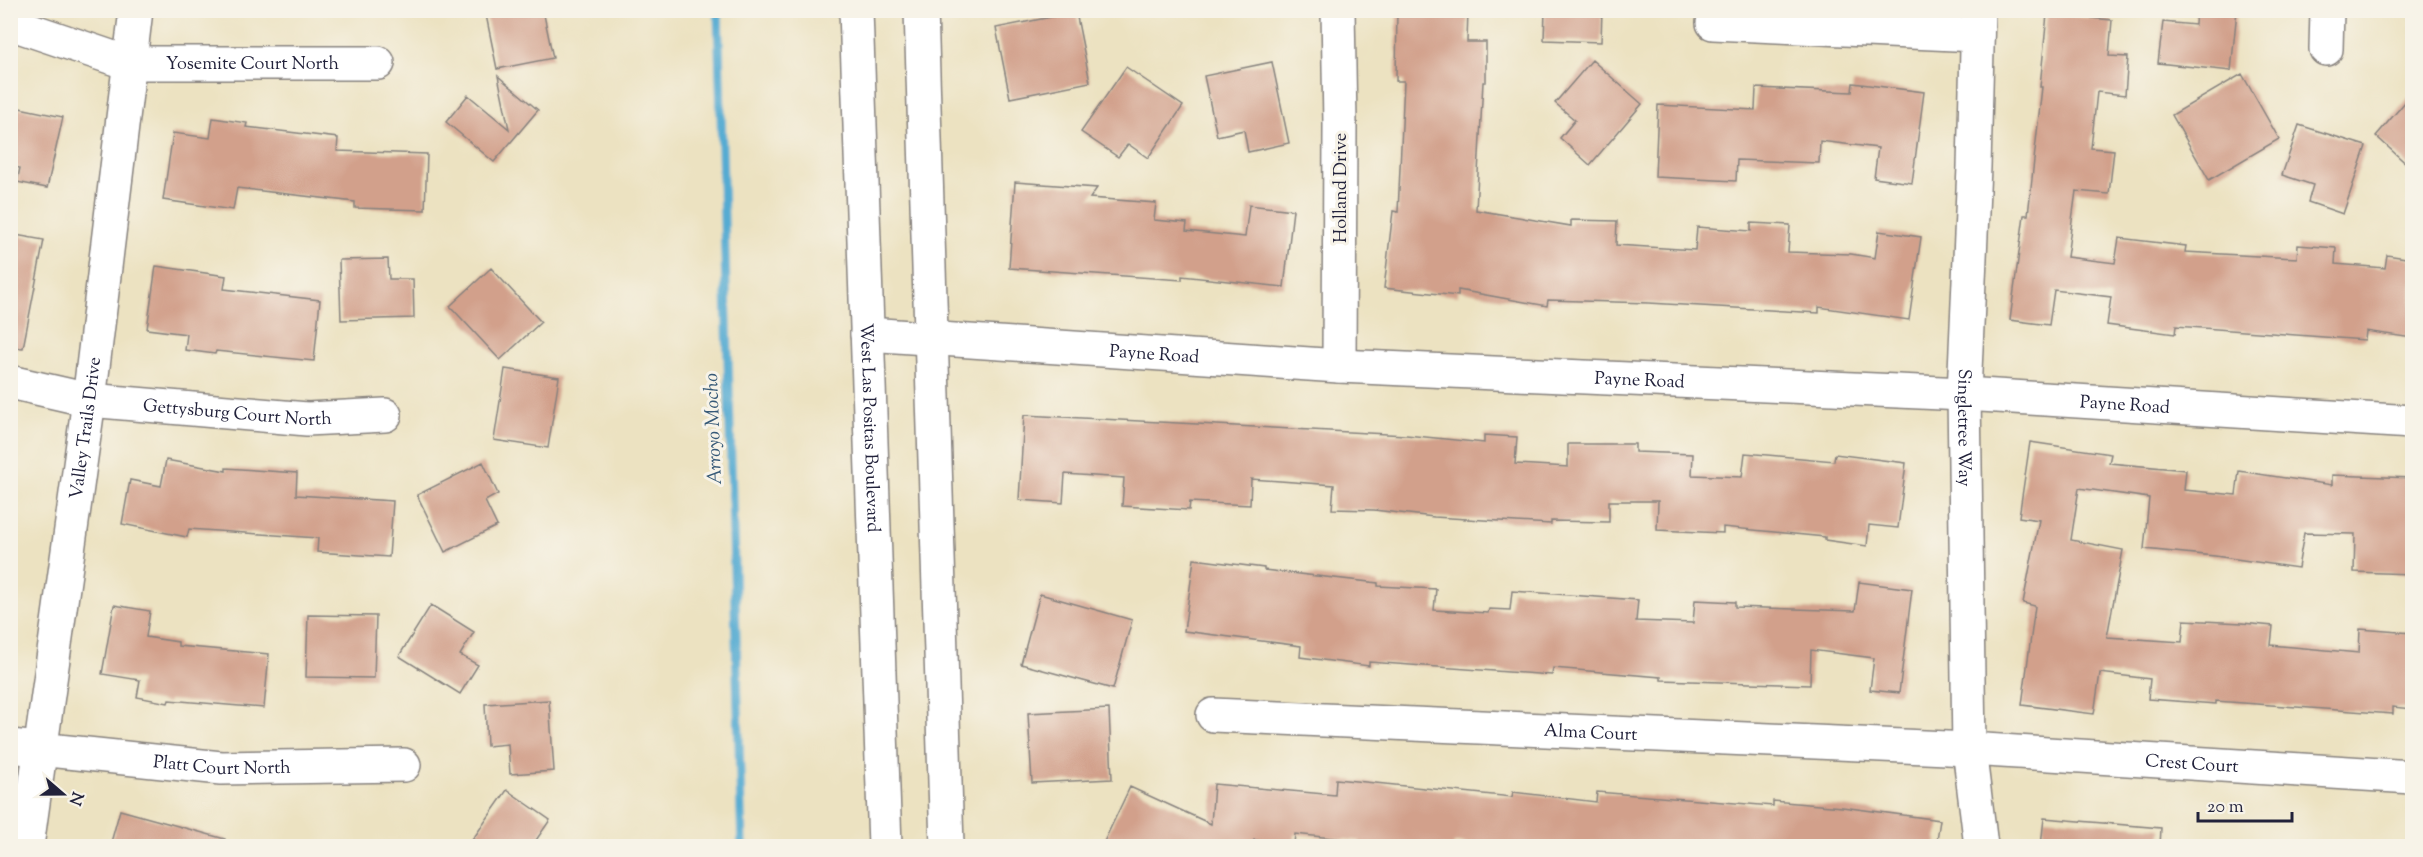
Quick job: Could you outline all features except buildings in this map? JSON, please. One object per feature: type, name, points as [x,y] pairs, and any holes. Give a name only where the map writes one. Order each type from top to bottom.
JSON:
[{"type":"street","name":"Valley Trails Drive","points":[[27,846],[26,748],[89,400],[136,10]]},
{"type":"street","name":"West Las Positas Boulevard","points":[[856,10],[885,846]]},
{"type":"street","points":[[921,10],[947,846]]},
{"type":"street","name":"Holland Drive","points":[[1338,10],[1339,366]]},
{"type":"street","points":[[2326,49],[2328,10]]},
{"type":"street","name":"Yosemite Court North","points":[[10,23],[128,63],[378,63]]},
{"type":"street","points":[[1713,23],[1977,23]]},
{"type":"street","name":"Singletree Way","points":[[1977,23],[1974,167],[1964,394],[1969,749],[1981,846]]},
{"type":"street","name":"Payne Road","points":[[867,334],[1339,366],[1964,394],[2412,422]]},
{"type":"street","name":"Gettysburg Court North","points":[[10,382],[89,400],[307,419],[386,415]]},
{"type":"street","name":"Alma Court","points":[[1213,715],[1969,749]]},
{"type":"street","name":"Platt Court North","points":[[26,748],[221,768],[404,765]]},
{"type":"street","name":"Crest Court","points":[[1969,749],[2412,777]]},
{"type":"waterway","name":"Arroyo Mocho","points":[[718,10],[742,846]]}]
